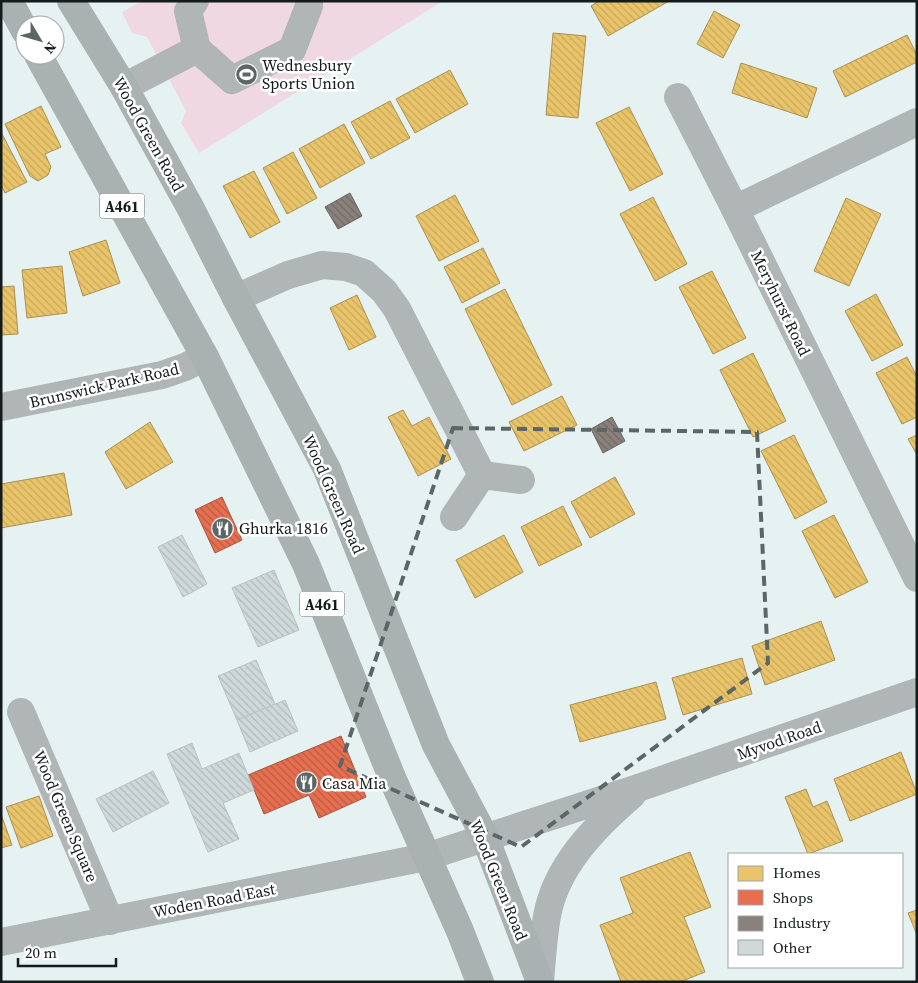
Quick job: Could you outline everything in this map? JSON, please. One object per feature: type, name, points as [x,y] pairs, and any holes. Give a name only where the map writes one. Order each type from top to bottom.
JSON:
[{"type":"highway","points":[[9,1],[16,15]]},
{"type":"highway","name":"Wood Green Road","points":[[71,1],[124,87],[191,209],[327,470],[436,745],[485,837],[540,982]]},
{"type":"highway","name":"A461","points":[[44,65],[205,357],[306,564],[393,780],[460,931],[480,982]]},
{"type":"street","points":[[195,1],[188,11],[197,49],[232,80],[292,50],[309,6],[309,1]]},
{"type":"street","points":[[124,87],[197,49]]},
{"type":"street","name":"Meryhurst Road","points":[[678,97],[917,578]]},
{"type":"street","points":[[735,209],[917,122]]},
{"type":"street","points":[[236,298],[288,275],[322,265],[346,267],[364,273],[384,291],[396,308],[482,475]]},
{"type":"street","name":"Brunswick Park Road","points":[[1,407],[162,375],[185,367],[205,357]]},
{"type":"street","points":[[482,475],[521,480]]},
{"type":"street","points":[[454,517],[482,475]]},
{"type":"street","name":"Myvod Road","points":[[485,837],[916,695]]},
{"type":"street","name":"Wood Green Square","points":[[22,712],[110,921]]},
{"type":"street","name":"Myvod Road","points":[[540,982],[547,915],[559,878],[579,848],[607,816],[641,787]]},
{"type":"street","name":"Woden Road East","points":[[1,942],[426,857],[485,837]]},
{"type":"highlighted area","points":[[453,428],[757,432],[768,663],[521,847],[340,766]]},
{"type":"shaded area","name":"Wednesbury Sports Union","points":[[142,1],[443,1],[199,153],[181,123],[186,111],[147,37],[132,33],[122,12]]},
{"type":"building: Homes","points":[[599,1],[669,1],[608,36],[591,6]]},
{"type":"building: Homes","points":[[714,11],[740,25],[723,58],[697,44]]},
{"type":"building: Homes","points":[[553,33],[586,36],[578,118],[546,115]]},
{"type":"building: Homes","points":[[907,35],[917,55],[917,62],[845,97],[833,71]]},
{"type":"building: Homes","points":[[741,63],[817,88],[807,118],[732,93]]},
{"type":"building: Homes","points":[[450,70],[468,104],[415,133],[396,99]]},
{"type":"building: Homes","points":[[390,101],[410,138],[371,159],[351,122]]},
{"type":"building: Homes","points":[[41,106],[61,147],[45,154],[51,167],[48,175],[38,181],[30,176],[5,124]]},
{"type":"building: Homes","points":[[629,107],[663,174],[630,191],[596,123]]},
{"type":"building: Homes","points":[[344,124],[365,163],[320,188],[299,149]]},
{"type":"building: Homes","points":[[1,132],[27,182],[5,193],[1,185]]},
{"type":"building: Homes","points":[[293,152],[317,198],[287,214],[263,168]]},
{"type":"building: Homes","points":[[254,171],[280,222],[250,238],[223,186]]},
{"type":"building: Homes","points":[[455,195],[479,241],[439,261],[416,216]]},
{"type":"building: Homes","points":[[653,197],[687,264],[655,281],[620,214]]},
{"type":"building: Homes","points":[[846,198],[881,214],[849,286],[814,271]]},
{"type":"building: Homes","points":[[106,240],[120,283],[83,296],[69,252]]},
{"type":"building: Homes","points":[[483,248],[500,283],[462,303],[444,267]]},
{"type":"building: Homes","points":[[62,266],[67,313],[27,318],[22,270]]},
{"type":"building: Homes","points":[[712,271],[746,338],[713,354],[679,287]]},
{"type":"building: Homes","points":[[14,286],[18,334],[1,335],[1,287]]},
{"type":"building: Homes","points":[[505,289],[552,385],[512,405],[465,309]]},
{"type":"building: Homes","points":[[876,294],[903,345],[872,361],[845,311]]},
{"type":"building: Homes","points":[[357,295],[376,337],[349,350],[330,308]]},
{"type":"building: Homes","points":[[753,353],[786,421],[753,437],[720,370]]},
{"type":"building: Homes","points":[[907,357],[917,377],[917,417],[902,424],[876,373]]},
{"type":"building: Homes","points":[[562,396],[577,425],[524,451],[509,422]]},
{"type":"building: Homes","points":[[403,410],[412,426],[429,417],[451,459],[418,476],[388,417]]},
{"type":"building: Homes","points":[[150,422],[173,462],[126,489],[105,452]]},
{"type":"building: Homes","points":[[794,435],[827,502],[795,519],[761,451]]},
{"type":"building: Homes","points":[[917,435],[917,455],[908,439]]},
{"type":"building: Homes","points":[[64,473],[72,515],[1,528],[1,484]]},
{"type":"building: Homes","points":[[615,477],[635,514],[590,538],[571,502]]},
{"type":"building: Homes","points":[[563,506],[582,545],[539,566],[521,527]]},
{"type":"building: Homes","points":[[834,515],[868,582],[835,598],[802,531]]},
{"type":"building: Homes","points":[[504,535],[523,572],[475,598],[456,560]]},
{"type":"building: Homes","points":[[821,621],[835,660],[765,685],[752,646]]},
{"type":"building: Homes","points":[[742,658],[752,694],[683,715],[672,678]]},
{"type":"building: Homes","points":[[656,682],[666,719],[580,742],[570,705]]},
{"type":"building: Homes","points":[[901,752],[917,794],[850,821],[834,779]]},
{"type":"building: Homes","points":[[806,789],[813,807],[827,801],[843,841],[808,853],[785,797]]},
{"type":"building: Homes","points":[[39,796],[53,836],[21,848],[6,807]]},
{"type":"building: Homes","points":[[1,814],[12,845],[1,848]]},
{"type":"building: Homes","points":[[690,852],[711,907],[684,917],[705,972],[680,982],[621,982],[600,925],[633,913],[620,878]]},
{"type":"building: Homes","points":[[917,910],[917,935],[908,913]]},
{"type":"building: Shops","points":[[222,497],[242,540],[215,553],[195,510]]},
{"type":"building: Shops","name":"Casa Mia","points":[[341,736],[366,797],[319,818],[309,795],[264,814],[248,775]]},
{"type":"building: Industry","points":[[350,193],[362,216],[338,229],[325,207]]},
{"type":"building: Industry","points":[[612,417],[625,441],[603,453],[591,429]]},
{"type":"building: Other","points":[[182,535],[207,584],[183,597],[158,547]]},
{"type":"building: Other","points":[[274,570],[299,630],[258,647],[232,588]]},
{"type":"building: Other","points":[[256,660],[275,704],[237,720],[218,676]]},
{"type":"building: Other","points":[[285,700],[298,731],[250,752],[237,720]]},
{"type":"building: Other","points":[[192,743],[202,769],[239,753],[254,790],[223,803],[239,839],[208,852],[167,754]]},
{"type":"building: Other","points":[[153,771],[169,803],[113,832],[96,799]]},
{"type":"place","name":"Wednesbury Sports Union","points":[[246,74]]},
{"type":"place","name":"Ghurka 1816","points":[[223,528]]},
{"type":"place","name":"Casa Mia","points":[[306,783]]}]
